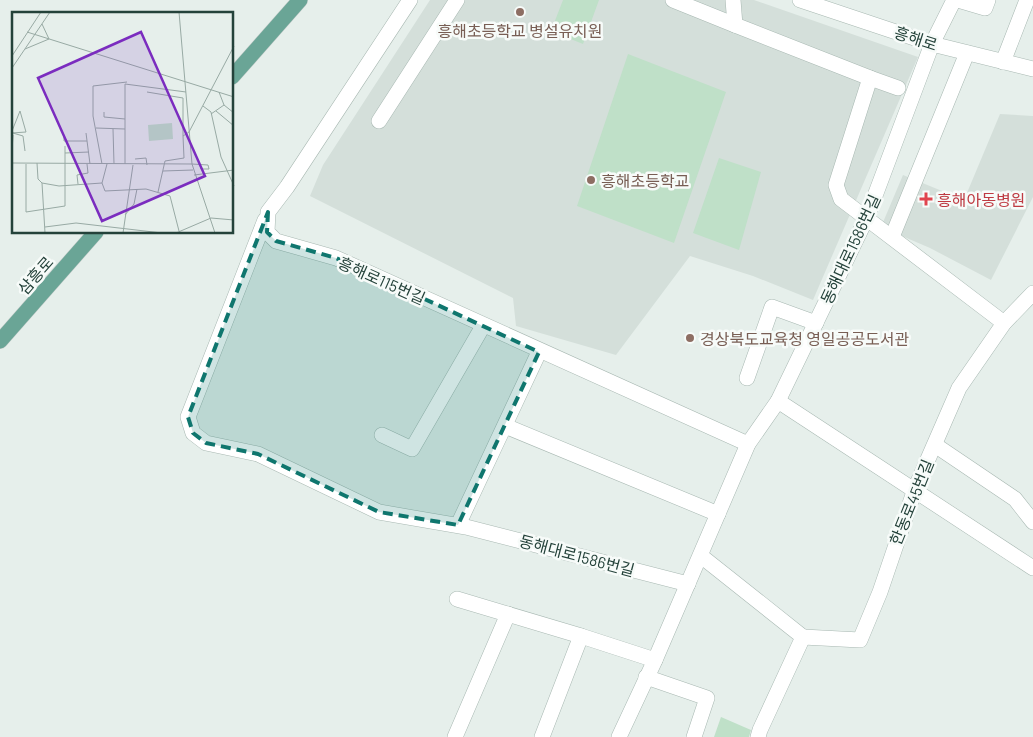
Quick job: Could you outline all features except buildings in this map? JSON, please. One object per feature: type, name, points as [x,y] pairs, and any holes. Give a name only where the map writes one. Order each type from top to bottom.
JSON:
[{"type":"main road","points":[[234,75],[300,0]]},
{"type":"main road","name":"삼흥로","points":[[0,341],[94,234]]},
{"type":"street","points":[[268,212],[410,0]]},
{"type":"street","points":[[379,121],[457,0]]},
{"type":"street","points":[[673,0],[898,88]]},
{"type":"street","points":[[733,0],[735,25]]},
{"type":"street","name":"흥해로","points":[[800,0],[932,44],[1033,68]]},
{"type":"street","name":"동해대로1586번길","points":[[618,737],[655,660],[748,444],[778,401],[867,217],[932,44],[954,0]]},
{"type":"street","points":[[958,0],[985,8],[988,0]]},
{"type":"street","points":[[1003,62],[1026,0]]},
{"type":"street","points":[[892,237],[967,53]]},
{"type":"street","points":[[870,78],[836,185],[841,199],[1004,323]]},
{"type":"street","name":"흥해로115번길","points":[[268,212],[267,232],[276,241],[336,258],[540,352],[748,444]]},
{"type":"street","name":"동해대로1586번길","points":[[268,212],[188,417],[194,433],[206,443],[258,454],[379,512],[462,526],[688,584]]},
{"type":"street","name":"한동로45번길","points":[[803,638],[860,640],[880,592],[915,489],[959,388],[1004,323],[1033,293]]},
{"type":"street","points":[[747,378],[772,307],[816,323]]},
{"type":"street","points":[[382,434],[412,449],[483,326]]},
{"type":"street","points":[[462,526],[505,426],[540,352]]},
{"type":"street","points":[[778,401],[1033,568]]},
{"type":"street","points":[[505,426],[718,514]]},
{"type":"street","points":[[935,445],[1015,499],[1033,522]]},
{"type":"street","points":[[701,556],[803,638],[758,737]]},
{"type":"street","points":[[457,599],[655,660]]},
{"type":"street","points":[[455,737],[508,614]]},
{"type":"street","points":[[542,737],[581,636]]},
{"type":"street","points":[[646,677],[707,698],[694,737]]},
{"type":"highlighted area","points":[[268,212],[267,232],[276,241],[336,258],[539,352],[458,525],[379,512],[258,454],[206,443],[193,433],[188,417]]},
{"type":"shaded area","name":"흥해초등학교","points":[[430,0],[754,0],[918,57],[813,300],[753,276],[690,256],[616,355],[516,326],[513,298],[310,196],[323,165]]},
{"type":"shaded area","name":"흥해아동병원","points":[[1000,114],[1033,116],[1033,197],[991,280],[930,248],[881,227],[903,175],[964,200]]},
{"type":"green space","points":[[563,0],[599,0],[583,44],[551,31]]},
{"type":"green space","points":[[628,54],[726,92],[674,243],[577,206]]},
{"type":"green space","points":[[719,158],[761,172],[739,250],[693,233]]},
{"type":"green space","points":[[721,717],[751,730],[749,737],[714,737]]},
{"type":"place","name":"흥해초등학교 병설유치원","points":[[520,12]]},
{"type":"place","name":"흥해초등학교","points":[[591,180]]},
{"type":"place","name":"흥해아동병원","points":[[926,199]]},
{"type":"place","name":"경상북도교육청 영일공공도서관","points":[[690,338]]}]
